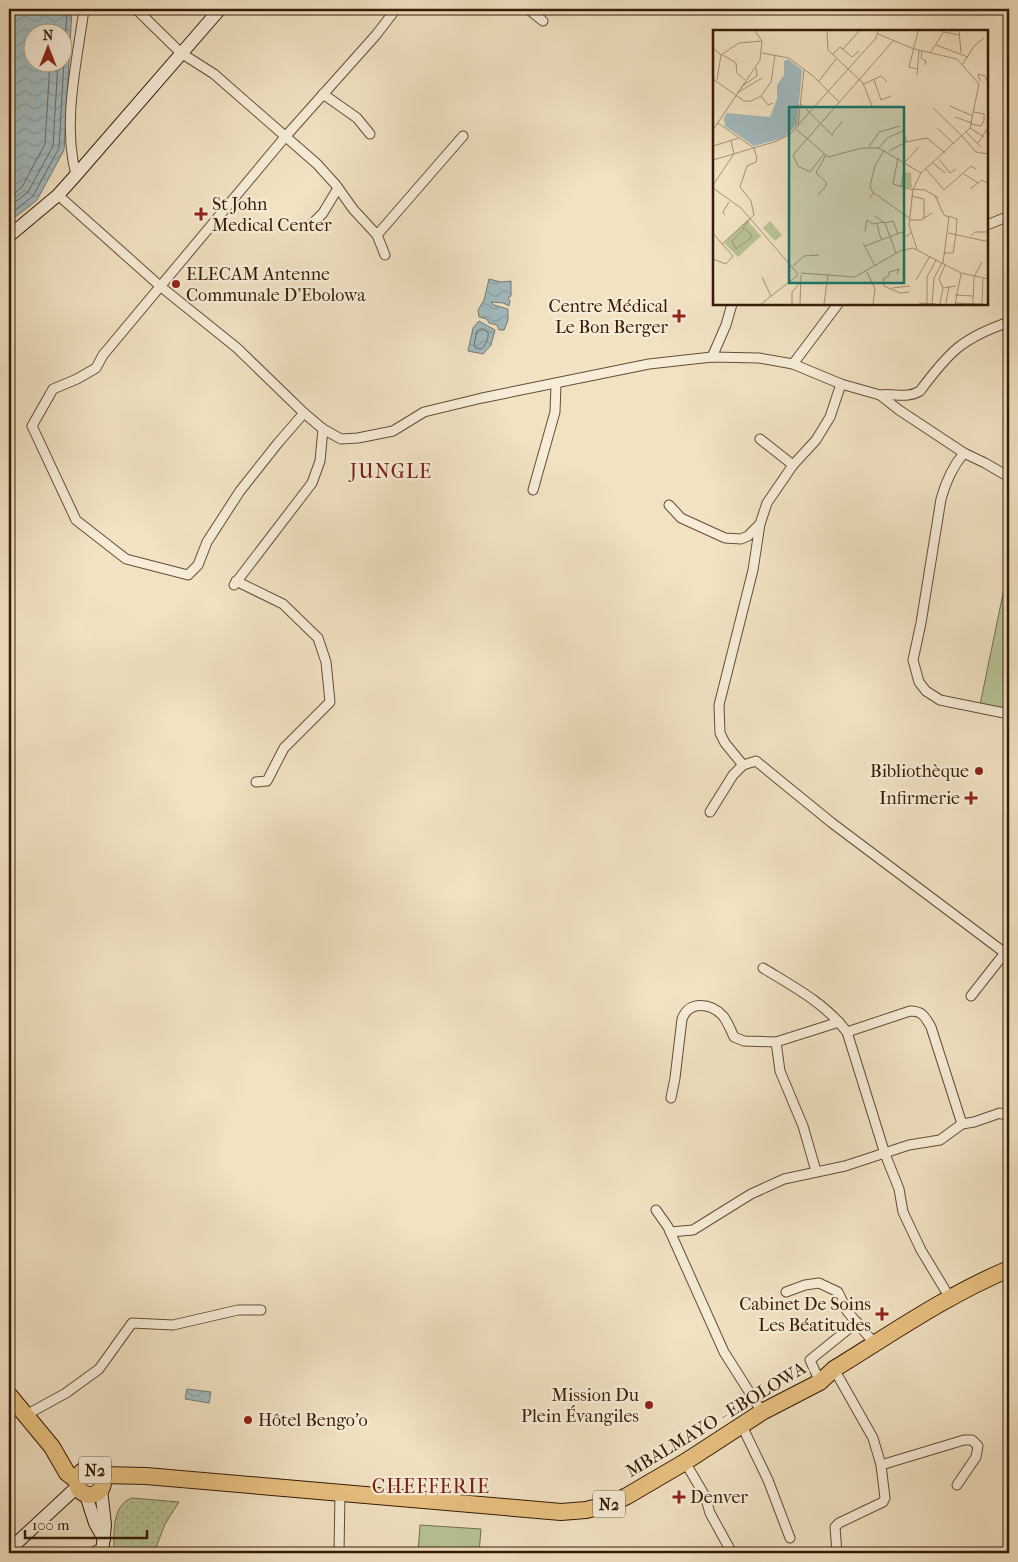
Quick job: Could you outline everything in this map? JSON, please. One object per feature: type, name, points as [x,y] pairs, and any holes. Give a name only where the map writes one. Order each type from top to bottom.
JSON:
[{"type":"highway","name":"MBALMAYO - EBOLOWA","points":[[89,1484],[111,1485],[146,1476],[560,1512],[586,1510],[610,1504],[628,1496],[686,1462],[762,1412],[820,1382],[834,1369],[950,1298],[986,1278],[1009,1269]]},
{"type":"highway","name":"N2","points":[[9,1395],[52,1446],[89,1484]]},
{"type":"street","points":[[76,176],[70,144],[72,106],[84,9]]},
{"type":"street","points":[[136,9],[181,53],[214,74],[317,164],[377,235],[385,255]]},
{"type":"street","points":[[9,236],[58,195],[76,176],[220,9]]},
{"type":"street","points":[[304,413],[240,491],[207,542],[198,565],[188,575],[126,560],[76,520],[32,426],[53,389],[77,379],[96,368],[103,355],[160,286],[285,137],[376,35],[396,9]]},
{"type":"street","points":[[528,9],[543,21]]},
{"type":"street","points":[[323,94],[357,118],[370,134]]},
{"type":"street","points":[[377,235],[463,136]]},
{"type":"street","points":[[310,226],[323,213],[338,188]]},
{"type":"street","points":[[58,195],[160,286],[237,348],[304,413],[323,429],[340,439],[393,431],[424,412],[482,398],[649,364],[712,357],[759,358],[794,364],[841,384],[880,395],[899,410],[964,453],[1009,477]]},
{"type":"street","points":[[988,225],[1009,216]]},
{"type":"street","points":[[712,357],[726,325],[732,305]]},
{"type":"street","points":[[794,364],[837,305]]},
{"type":"street","points":[[880,395],[914,395],[920,391],[952,350],[969,338],[1009,322]]},
{"type":"street","points":[[533,490],[554,412],[556,384]]},
{"type":"street","points":[[743,765],[725,744],[720,732],[719,705],[753,570],[760,524],[767,503],[793,465],[816,440],[830,417],[841,384]]},
{"type":"street","points":[[256,782],[267,781],[284,748],[330,702],[326,662],[318,638],[283,604],[235,583],[312,483],[320,461],[323,429]]},
{"type":"street","points":[[760,439],[793,465]]},
{"type":"street","points":[[964,453],[952,467],[941,499],[921,623],[913,660],[919,682],[926,691],[940,700],[1009,714]]},
{"type":"street","points":[[669,505],[681,518],[725,538],[741,540],[760,524]]},
{"type":"street","points":[[710,812],[733,775],[743,765],[756,761],[832,823],[1007,955],[971,996]]},
{"type":"street","points":[[763,968],[812,998],[839,1022],[847,1032],[885,1154],[899,1190],[903,1212],[921,1250],[950,1298]]},
{"type":"street","points":[[671,1098],[682,1019],[684,1012],[691,1007],[702,1005],[714,1010],[723,1017],[734,1037],[738,1040],[776,1042],[839,1022]]},
{"type":"street","points":[[847,1032],[910,1012],[917,1011],[924,1014],[931,1027],[962,1124]]},
{"type":"street","points":[[776,1042],[780,1071],[803,1126],[816,1171]]},
{"type":"street","points":[[670,1232],[693,1230],[750,1194],[784,1179],[845,1166],[909,1145],[940,1140],[962,1124],[1000,1113],[1007,1116],[1009,1121]]},
{"type":"street","points":[[656,1210],[670,1232],[724,1352],[762,1412]]},
{"type":"street","points":[[786,1292],[805,1285],[819,1283],[838,1292],[847,1311],[875,1344]]},
{"type":"street","points":[[26,1415],[66,1393],[99,1369],[132,1323],[173,1325],[238,1310],[261,1310]]},
{"type":"street","points":[[820,1382],[810,1360],[857,1322]]},
{"type":"street","points":[[834,1369],[870,1430],[881,1464],[885,1498],[883,1502],[835,1526],[837,1553]]},
{"type":"street","points":[[742,1426],[768,1480],[790,1538]]},
{"type":"street","points":[[881,1464],[964,1440],[972,1440],[978,1446],[976,1457],[957,1485]]},
{"type":"street","points":[[686,1462],[705,1496],[710,1513],[732,1553]]},
{"type":"street","points":[[9,1550],[45,1517],[89,1484],[100,1549]]},
{"type":"street","points":[[340,1493],[340,1553]]},
{"type":"green space","points":[[1007,574],[1009,574],[1009,712],[980,705]]},
{"type":"green space","points":[[132,1498],[179,1502],[165,1524],[154,1553],[114,1553],[114,1530],[117,1514],[120,1507]]},
{"type":"green space","points":[[420,1525],[481,1529],[479,1553],[418,1553]]},
{"type":"water","points":[[9,9],[72,9],[71,22],[22,22],[22,72],[68,72],[64,150],[37,200],[9,222]]},
{"type":"water","points":[[489,279],[501,282],[511,281],[511,296],[508,298],[510,301],[509,306],[503,303],[491,302],[494,305],[508,309],[508,320],[504,330],[499,330],[497,325],[479,317],[478,310],[484,300]]},
{"type":"water","points":[[479,321],[495,330],[491,345],[483,354],[468,351],[473,328]]},
{"type":"water","points":[[187,1389],[211,1392],[209,1403],[185,1399]]},
{"type":"place","name":"St John Medical Center","points":[[201,214]]},
{"type":"place","name":"ELECAM Antenne Communale D’Ebolowa","points":[[176,284]]},
{"type":"place","name":"Centre Médical Le Bon Berger","points":[[679,316]]},
{"type":"place","name":"Bibliothèque","points":[[979,771]]},
{"type":"place","name":"Infirmerie","points":[[971,798]]},
{"type":"place","name":"Cabinet De Soins Les Béatitudes","points":[[882,1314]]},
{"type":"place","name":"Mission Du Plein Évangiles","points":[[649,1405]]},
{"type":"place","name":"Hôtel Bengo'o","points":[[248,1420]]},
{"type":"place","name":"Denver","points":[[679,1497]]},
{"type":"district","name":"JUNGLE","points":[[391,471]]},
{"type":"district","name":"CHEFFERIE","points":[[431,1486]]}]
